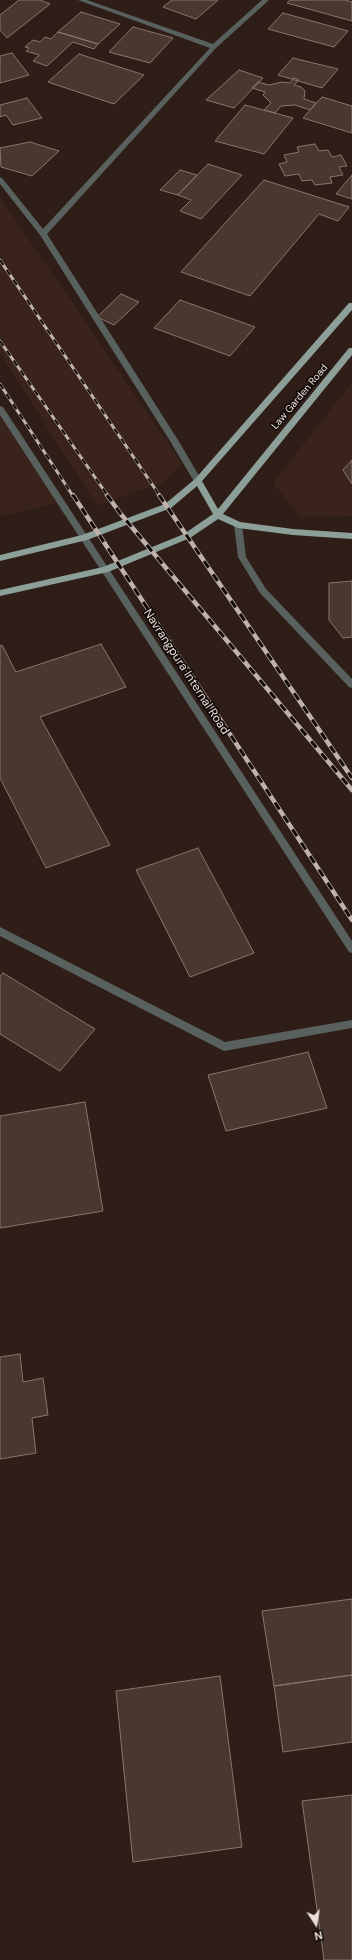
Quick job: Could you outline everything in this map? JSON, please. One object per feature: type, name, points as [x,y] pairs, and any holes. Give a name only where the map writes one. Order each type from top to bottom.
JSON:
[{"type":"main road","points":[[0,558],[84,538],[168,506],[198,481],[352,305]]},
{"type":"main road","name":"Law Garden Road","points":[[0,593],[105,570],[187,536],[218,515],[264,456],[352,350]]},
{"type":"main road","points":[[198,481],[218,515],[238,525],[293,532],[352,536]]},
{"type":"street","points":[[81,0],[214,47]]},
{"type":"street","points":[[43,234],[214,47],[266,0]]},
{"type":"street","points":[[0,179],[43,234],[174,440],[198,481]]},
{"type":"street","name":"Navrangpura Internal Road","points":[[0,409],[352,949]]},
{"type":"street","points":[[238,525],[242,557],[263,591],[352,685]]},
{"type":"street","points":[[0,931],[224,1047],[352,1024]]},
{"type":"shaded area","points":[[0,197],[182,464],[164,482],[97,506],[0,353]]},
{"type":"shaded area","points":[[352,383],[352,516],[300,517],[273,483]]},
{"type":"shaded area","points":[[0,405],[62,502],[0,516]]},
{"type":"building","points":[[19,0],[40,0],[50,4],[7,38],[0,30],[0,15]]},
{"type":"building","points":[[172,0],[218,0],[196,19],[163,7]]},
{"type":"building","points":[[290,0],[345,0],[352,2],[352,21],[287,3]]},
{"type":"building","points":[[81,12],[120,24],[98,44],[58,32]]},
{"type":"building","points":[[283,13],[348,31],[334,47],[268,29]]},
{"type":"building","points":[[133,27],[173,38],[150,63],[109,52]]},
{"type":"building","points":[[58,32],[98,44],[94,49],[73,42],[47,66],[33,61],[39,55],[26,51],[29,48],[25,47],[33,40],[40,42],[45,37],[51,39]]},
{"type":"building","points":[[12,53],[29,75],[0,83],[0,56]]},
{"type":"building","points":[[79,54],[144,75],[114,104],[48,82]]},
{"type":"building","points":[[293,58],[338,69],[322,88],[278,75]]},
{"type":"building","points":[[239,70],[263,78],[234,108],[206,100]]},
{"type":"building","points":[[294,78],[299,80],[294,85],[301,87],[305,91],[304,99],[316,103],[310,110],[295,105],[281,106],[275,113],[264,110],[271,103],[263,95],[265,92],[252,88],[258,82],[269,85],[282,82],[290,83]]},
{"type":"building","points":[[322,97],[352,106],[352,133],[303,118]]},
{"type":"building","points":[[27,98],[42,118],[13,125],[6,115],[0,117],[0,105]]},
{"type":"building","points":[[245,105],[293,118],[264,154],[215,141]]},
{"type":"building","points":[[30,142],[59,151],[32,176],[1,167],[0,148]]},
{"type":"building","points":[[315,144],[319,151],[328,150],[332,157],[341,155],[347,166],[339,167],[343,175],[330,177],[332,183],[315,185],[312,180],[302,181],[299,174],[285,176],[279,164],[287,162],[284,155],[299,152],[297,147]]},
{"type":"building","points":[[208,164],[242,175],[201,219],[180,211],[191,200],[178,195]]},
{"type":"building","points":[[180,170],[197,175],[178,195],[160,190]]},
{"type":"building","points":[[352,175],[352,199],[336,194]]},
{"type":"building","points":[[264,180],[349,207],[338,221],[319,214],[250,296],[181,272]]},
{"type":"building","points":[[121,294],[139,302],[114,325],[97,317]]},
{"type":"building","points":[[180,300],[255,327],[230,356],[154,328]]},
{"type":"building","points":[[352,460],[352,484],[343,470]]},
{"type":"building","points":[[352,581],[352,637],[343,638],[329,620],[329,583]]},
{"type":"building","points":[[101,644],[126,687],[40,717],[110,845],[46,868],[0,778],[0,646],[2,645],[16,672]]},
{"type":"building","points":[[198,848],[254,953],[190,977],[136,870]]},
{"type":"building","points":[[3,973],[95,1029],[60,1071],[0,1034],[0,976]]},
{"type":"building","points":[[308,1052],[327,1108],[226,1131],[208,1075]]},
{"type":"building","points":[[85,1102],[103,1211],[0,1228],[0,1116]]},
{"type":"building","points":[[20,1354],[23,1382],[43,1378],[48,1415],[32,1418],[36,1453],[0,1459],[0,1357]]},
{"type":"building","points":[[352,1599],[352,1675],[274,1686],[262,1611]]},
{"type":"building","points":[[352,1675],[352,1742],[283,1752],[274,1686]]},
{"type":"building","points":[[220,1676],[242,1847],[133,1862],[116,1691]]},
{"type":"building","points":[[352,1795],[352,1960],[324,1960],[302,1801]]},
{"type":"railway","points":[[0,260],[160,496]]},
{"type":"railway","points":[[0,341],[108,496]]},
{"type":"railway","points":[[0,384],[73,496]]},
{"type":"railway","points":[[73,495],[352,920]]},
{"type":"railway","points":[[107,495],[120,513],[352,790]]},
{"type":"railway","points":[[159,495],[352,778]]}]
